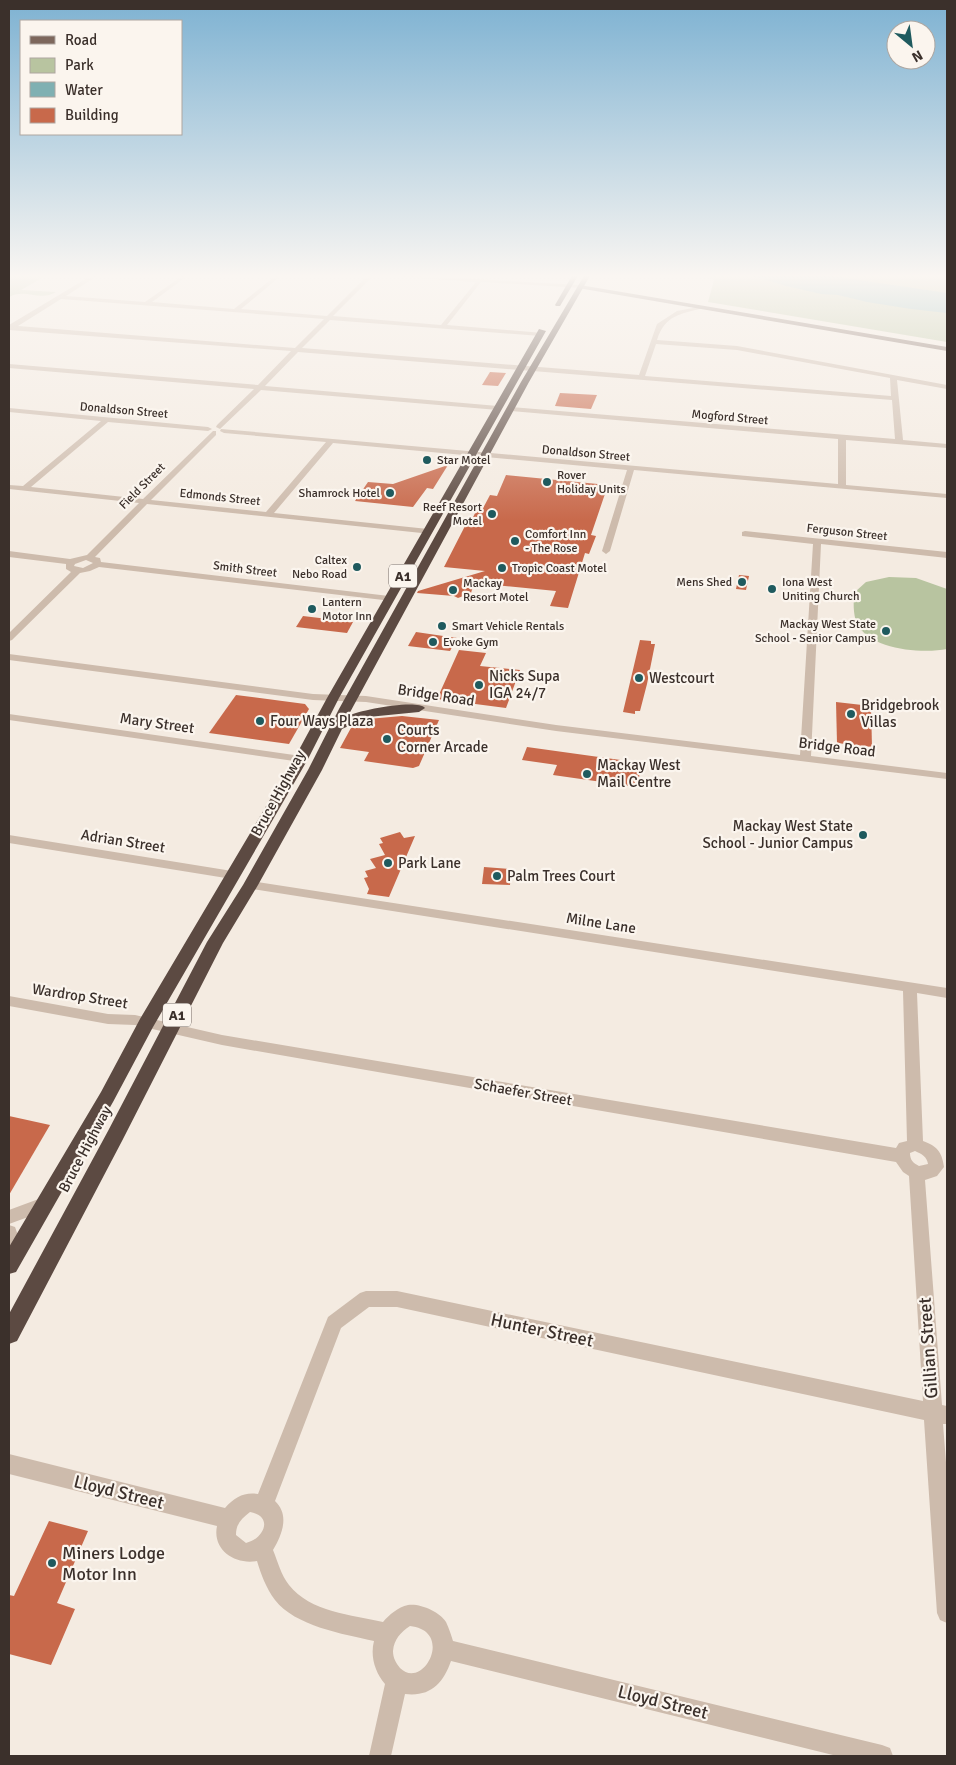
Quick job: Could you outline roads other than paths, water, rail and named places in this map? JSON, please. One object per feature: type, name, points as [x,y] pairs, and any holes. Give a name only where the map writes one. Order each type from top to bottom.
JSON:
[{"type":"highway","name":"Bruce Highway","points":[[12,1258],[107,1097],[146,1024],[232,875],[301,759],[333,698],[528,356]]},
{"type":"highway","name":"Bruce Highway","points":[[9,1334],[215,942],[250,885],[315,770],[336,727],[540,356]]},
{"type":"highway","points":[[336,727],[346,720],[371,711],[419,708]]},
{"type":"street","points":[[222,429],[259,388],[291,356]]},
{"type":"street","points":[[377,356],[895,398]]},
{"type":"street","points":[[641,378],[649,356]]},
{"type":"street","points":[[782,356],[947,387]]},
{"type":"street","points":[[9,366],[498,408]]},
{"type":"street","points":[[893,377],[899,442]]},
{"type":"street","name":"Mogford Street","points":[[511,409],[947,446]]},
{"type":"street","name":"Donaldson Street","points":[[9,410],[210,431],[222,429],[331,441],[472,453],[485,456],[947,496]]},
{"type":"street","points":[[24,489],[106,420]]},
{"type":"street","name":"Field Street","points":[[94,561],[144,502],[210,431]]},
{"type":"street","points":[[842,438],[842,486]]},
{"type":"street","points":[[268,514],[331,441]]},
{"type":"street","points":[[606,551],[631,468]]},
{"type":"street","name":"Edmonds Street","points":[[9,487],[428,532]]},
{"type":"street","name":"Ferguson Street","points":[[745,534],[947,555]]},
{"type":"street","points":[[805,758],[817,542]]},
{"type":"street","points":[[9,554],[71,562],[80,558],[94,561],[87,570],[77,570],[68,567],[71,562]]},
{"type":"street","name":"Smith Street","points":[[94,561],[389,599]]},
{"type":"street","points":[[9,638],[77,570]]},
{"type":"street","name":"Bridge Road","points":[[9,657],[333,698],[352,698],[566,729],[947,776]]},
{"type":"street","name":"Mary Street","points":[[9,717],[301,759]]},
{"type":"street","name":"Adrian Street","points":[[9,839],[232,875]]},
{"type":"street","name":"Milne Lane","points":[[250,885],[947,993]]},
{"type":"street","points":[[910,987],[915,1145]]},
{"type":"street","name":"Wardrop Street","points":[[9,1001],[108,1019],[135,1020],[146,1024]]},
{"type":"street","name":"Schaefer Street","points":[[146,1024],[170,1030],[902,1156]]},
{"type":"street","points":[[915,1145],[932,1152],[942,1163],[928,1173],[917,1172],[906,1166],[902,1156],[905,1148],[915,1145]]},
{"type":"street","name":"Gillian Street","points":[[917,1172],[940,1413],[947,1612]]},
{"type":"street","points":[[9,1216],[44,1204]]},
{"type":"street","points":[[9,1232],[12,1258]]},
{"type":"street","name":"Hunter Street","points":[[264,1504],[334,1323],[366,1299],[397,1299],[940,1413]]},
{"type":"street","name":"Lloyd Street","points":[[9,1464],[229,1519]]},
{"type":"street","points":[[248,1502],[264,1504],[273,1515],[274,1524],[269,1540],[262,1547],[246,1553],[231,1545],[227,1537],[229,1519],[234,1511],[248,1502]]},
{"type":"street","points":[[262,1547],[282,1594],[295,1606],[308,1613],[387,1634]]},
{"type":"street","points":[[421,1615],[430,1619],[438,1627],[442,1636],[444,1649],[442,1662],[432,1676],[418,1684],[407,1684],[397,1680],[386,1667],[383,1656],[383,1644],[387,1634],[394,1624],[403,1617],[421,1615]]},
{"type":"street","name":"Lloyd Street","points":[[444,1649],[882,1756]]},
{"type":"street","points":[[380,1756],[397,1680]]},
{"type":"place","name":"Star Motel","points":[[427,460]]},
{"type":"place","name":"Rover Holiday Units","points":[[547,482]]},
{"type":"place","name":"Shamrock Hotel","points":[[390,493]]},
{"type":"place","name":"Reef Resort Motel","points":[[492,514]]},
{"type":"place","name":"Comfort Inn - The Rose","points":[[515,541]]},
{"type":"place","name":"Caltex Nebo Road","points":[[357,567]]},
{"type":"place","name":"Tropic Coast Motel","points":[[502,568]]},
{"type":"place","name":"Mens Shed","points":[[742,582]]},
{"type":"place","name":"Iona West Uniting Church","points":[[772,589]]},
{"type":"place","name":"Mackay Resort Motel","points":[[453,590]]},
{"type":"place","name":"Lantern Motor Inn","points":[[312,609]]},
{"type":"place","name":"Smart Vehicle Rentals","points":[[442,626]]},
{"type":"place","name":"Mackay West State School - Senior Campus","points":[[886,631]]},
{"type":"place","name":"Evoke Gym","points":[[433,642]]},
{"type":"place","name":"Westcourt","points":[[639,678]]},
{"type":"place","name":"Nicks Supa IGA 24/7","points":[[479,685]]},
{"type":"place","name":"Bridgebrook Villas","points":[[851,714]]},
{"type":"place","name":"Four Ways Plaza","points":[[260,721]]},
{"type":"place","name":"Courts Corner Arcade","points":[[387,739]]},
{"type":"place","name":"Mackay West Mail Centre","points":[[587,774]]},
{"type":"place","name":"Mackay West State School - Junior Campus","points":[[863,835]]},
{"type":"place","name":"Park Lane","points":[[388,863]]},
{"type":"place","name":"Palm Trees Court","points":[[497,876]]},
{"type":"place","name":"Miners Lodge Motor Inn","points":[[52,1563]]}]
